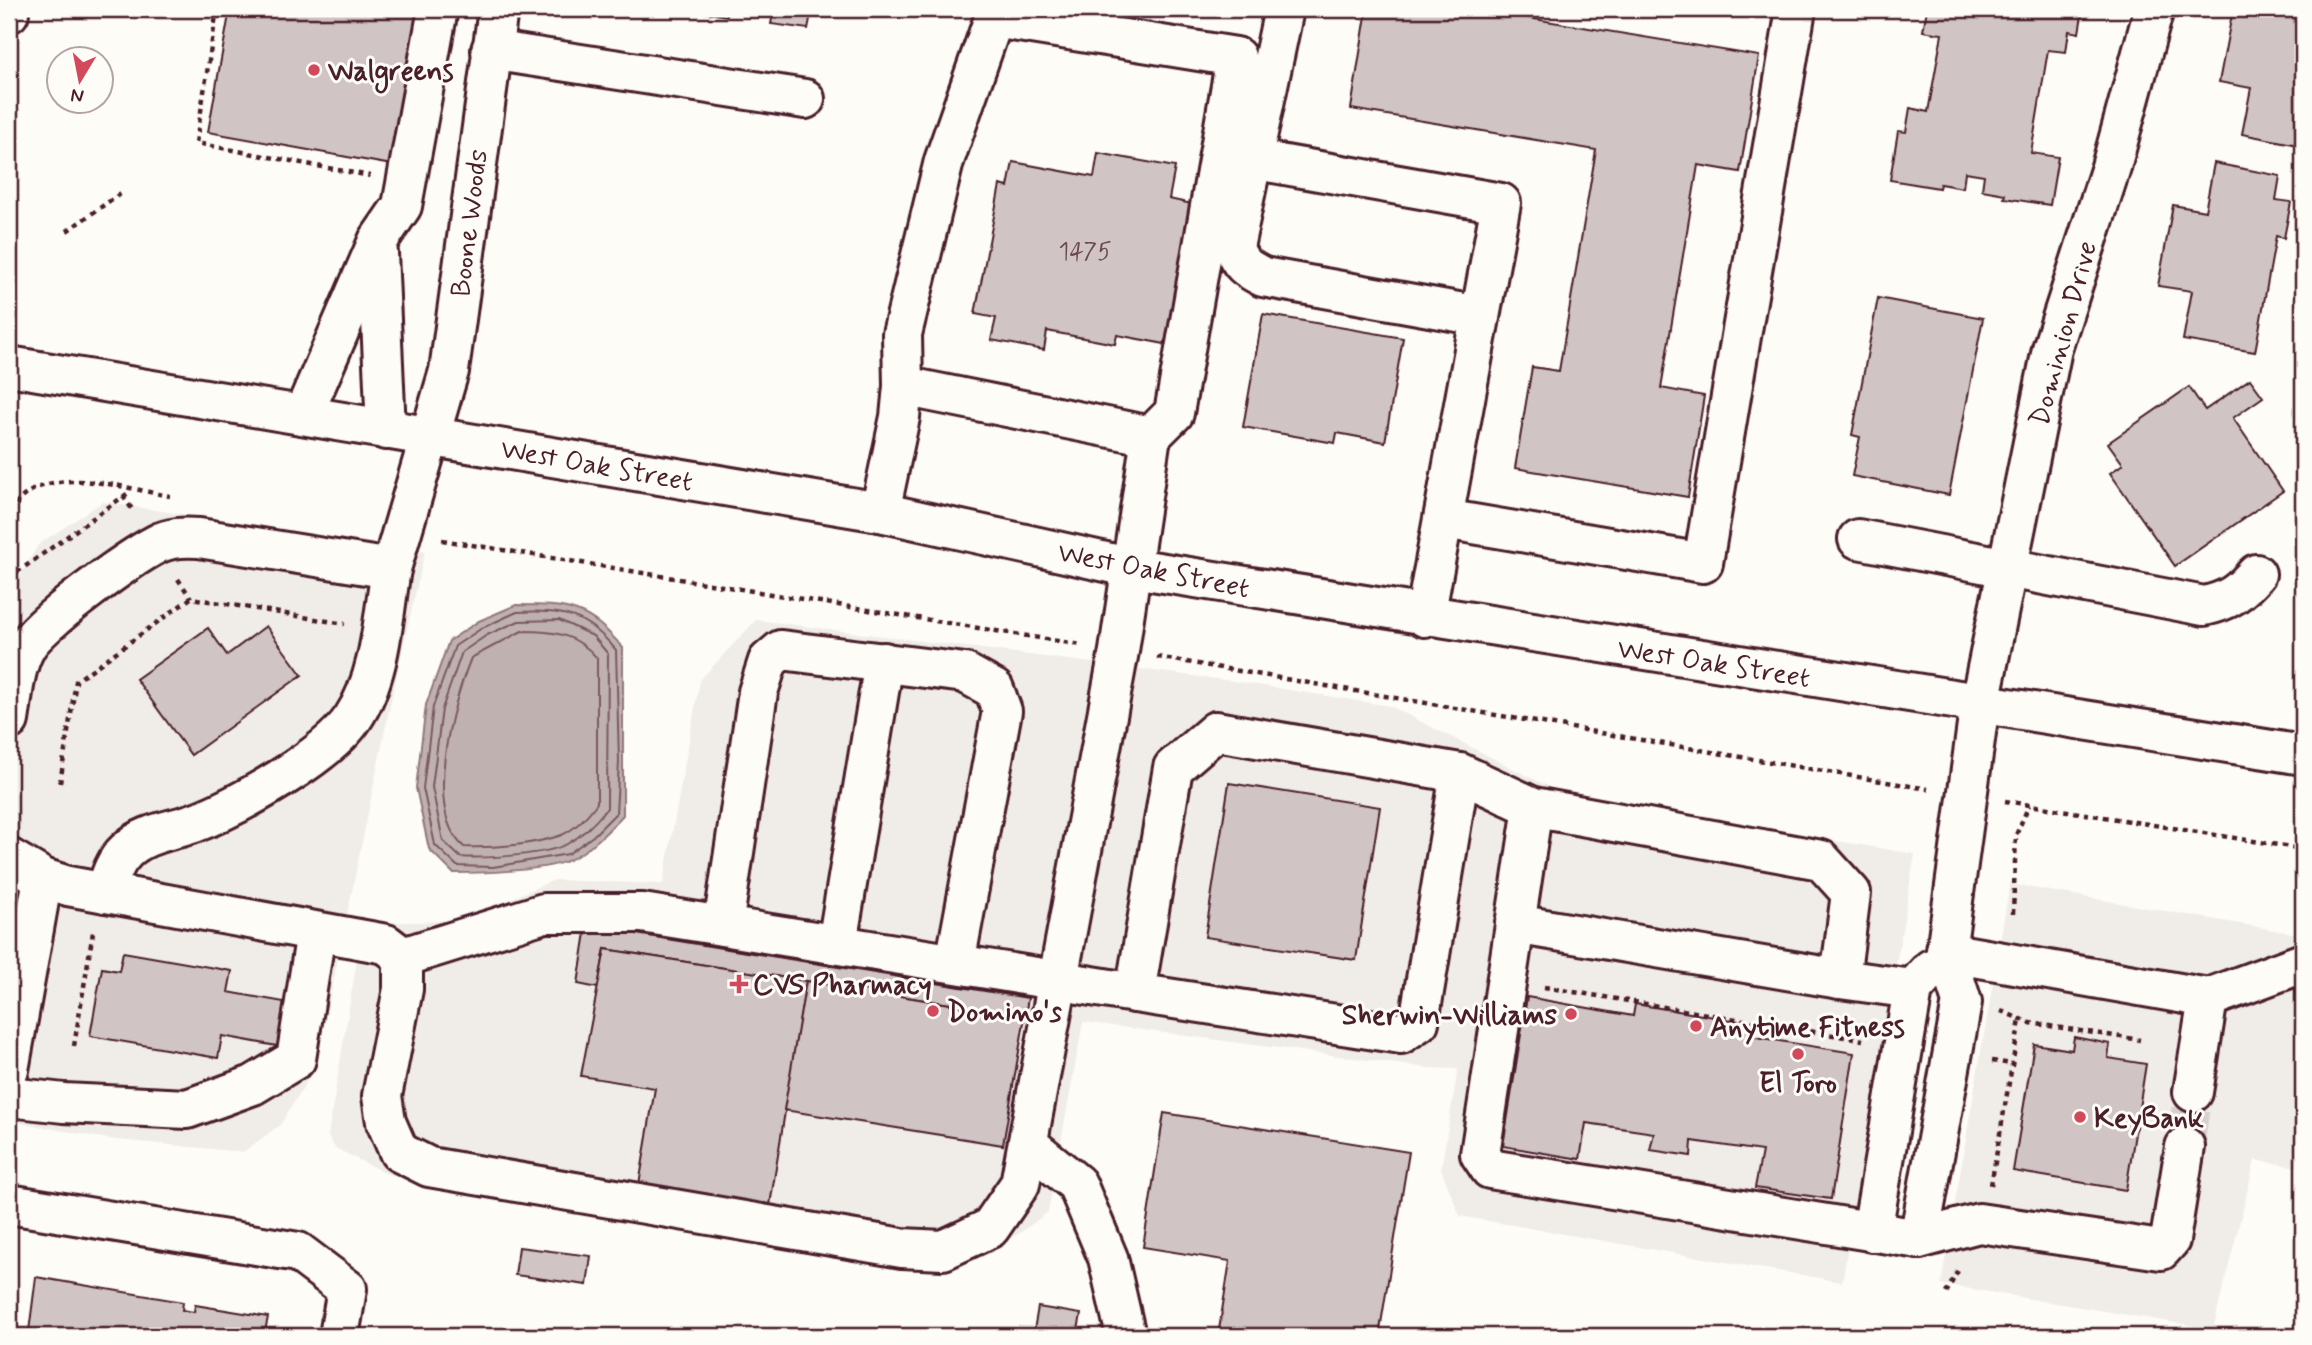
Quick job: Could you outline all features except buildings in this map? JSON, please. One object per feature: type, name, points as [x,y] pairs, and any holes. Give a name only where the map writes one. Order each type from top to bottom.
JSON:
[{"type":"main road","points":[[304,413],[378,241],[402,206],[438,9]]},
{"type":"main road","name":"Boone Woods","points":[[105,893],[114,867],[125,852],[142,839],[197,822],[266,788],[324,748],[353,719],[368,684],[377,651],[391,569],[449,371],[498,9]]},
{"type":"main road","points":[[1284,9],[1234,247],[1238,260],[1247,269],[1263,277],[1480,316]]},
{"type":"main road","points":[[1444,519],[1703,564],[1796,9]]},
{"type":"main road","name":"Dominion Drive","points":[[1946,952],[1980,703],[2052,349],[2111,167],[2154,9]]},
{"type":"main road","points":[[403,957],[404,989],[382,1096],[386,1122],[399,1152],[429,1167],[902,1248],[943,1250],[990,1228],[1020,1184],[1133,568],[1151,436],[1174,413],[1236,57],[994,18],[944,161],[902,334],[903,386],[900,416],[880,512]]},
{"type":"main road","points":[[491,50],[805,99]]},
{"type":"main road","points":[[1251,159],[1501,203],[1425,617]]},
{"type":"main road","points":[[378,241],[386,430]]},
{"type":"main road","name":"West Oak Street","points":[[9,366],[304,413],[386,430],[880,512],[1133,568],[1425,617],[2303,755]]},
{"type":"main road","points":[[903,386],[1151,436]]},
{"type":"main road","points":[[9,720],[16,675],[26,647],[42,627],[138,557],[168,540],[199,538],[391,569]]},
{"type":"main road","points":[[1858,539],[2204,606],[2225,602],[2240,593],[2256,574]]},
{"type":"main road","points":[[723,926],[758,692],[768,661],[781,650],[965,673],[994,689],[1002,711],[955,963]]},
{"type":"main road","points":[[837,944],[884,662]]},
{"type":"main road","points":[[1135,993],[1173,768],[1216,731],[1460,773],[1533,807],[1821,860],[1851,893],[1840,979]]},
{"type":"main road","points":[[403,957],[544,914],[642,913],[1401,1034],[1419,1023],[1460,773]]},
{"type":"main road","points":[[1533,807],[1480,1154],[1490,1169],[1919,1239],[1979,1223],[2161,1250],[2170,1240],[2185,1147]]},
{"type":"main road","points":[[9,858],[43,878],[105,893],[386,944],[403,957]]},
{"type":"main road","points":[[9,1070],[43,878]]},
{"type":"main road","points":[[1515,924],[1913,989]]},
{"type":"main road","points":[[9,1097],[65,1103],[187,1109],[253,1085],[296,1059],[316,932]]},
{"type":"main road","points":[[1872,1232],[1913,989],[1946,952]]},
{"type":"main road","points":[[1946,952],[2208,998],[2303,963]]},
{"type":"main road","points":[[1919,1239],[1962,1002],[1946,952]]},
{"type":"main road","points":[[2193,1092],[2208,998]]},
{"type":"main road","points":[[1028,1144],[1077,1184],[1108,1258],[1126,1336]]},
{"type":"main road","points":[[9,1204],[298,1252],[347,1289],[339,1336]]},
{"type":"path","points":[[217,9],[195,142],[374,177]]},
{"type":"path","points":[[67,230],[124,191]]},
{"type":"path","points":[[9,578],[132,490]]},
{"type":"path","points":[[172,569],[191,598]]},
{"type":"path","points":[[60,783],[76,681],[191,598],[346,624]]},
{"type":"path","points":[[2013,914],[2016,835],[2029,805]]},
{"type":"path","points":[[74,1046],[93,932]]},
{"type":"path","points":[[1532,985],[1865,1041]]},
{"type":"path","points":[[1998,1005],[2001,1013],[2020,1020],[2140,1040]]},
{"type":"path","points":[[1991,1186],[2020,1020]]},
{"type":"shaded area","points":[[102,502],[425,551],[393,691],[316,1066],[280,1125],[243,1152],[108,1139],[9,1121],[9,614],[15,585],[38,545]]},
{"type":"shaded area","points":[[756,620],[1232,681],[1390,706],[1569,797],[1915,854],[1842,1282],[1460,1216],[1441,1169],[1458,1069],[1428,1068],[1083,1022],[1048,1212],[1020,1233],[956,1267],[387,1174],[335,1148],[328,1136],[363,923],[459,921],[554,880],[663,884],[700,680]]},
{"type":"shaded area","points":[[2010,884],[2303,935],[2303,1168],[2255,1160],[2213,1329],[1941,1284]]},
{"type":"water","points":[[516,605],[550,606],[576,611],[599,624],[623,648],[623,815],[594,844],[563,862],[515,870],[453,873],[429,849],[416,788],[426,705],[449,641],[479,621]]},
{"type":"tunnel","points":[[2185,1147],[2193,1092]]},
{"type":"place","name":"Walgreens","points":[[314,70]]},
{"type":"place","name":"CVS Pharmacy","points":[[739,984]]},
{"type":"place","name":"Domino's","points":[[933,1011]]},
{"type":"place","name":"Sherwin-Williams","points":[[1571,1014]]},
{"type":"place","name":"Anytime Fitness","points":[[1696,1026]]},
{"type":"place","name":"El Toro","points":[[1798,1054]]},
{"type":"place","name":"KeyBank","points":[[2080,1117]]}]
